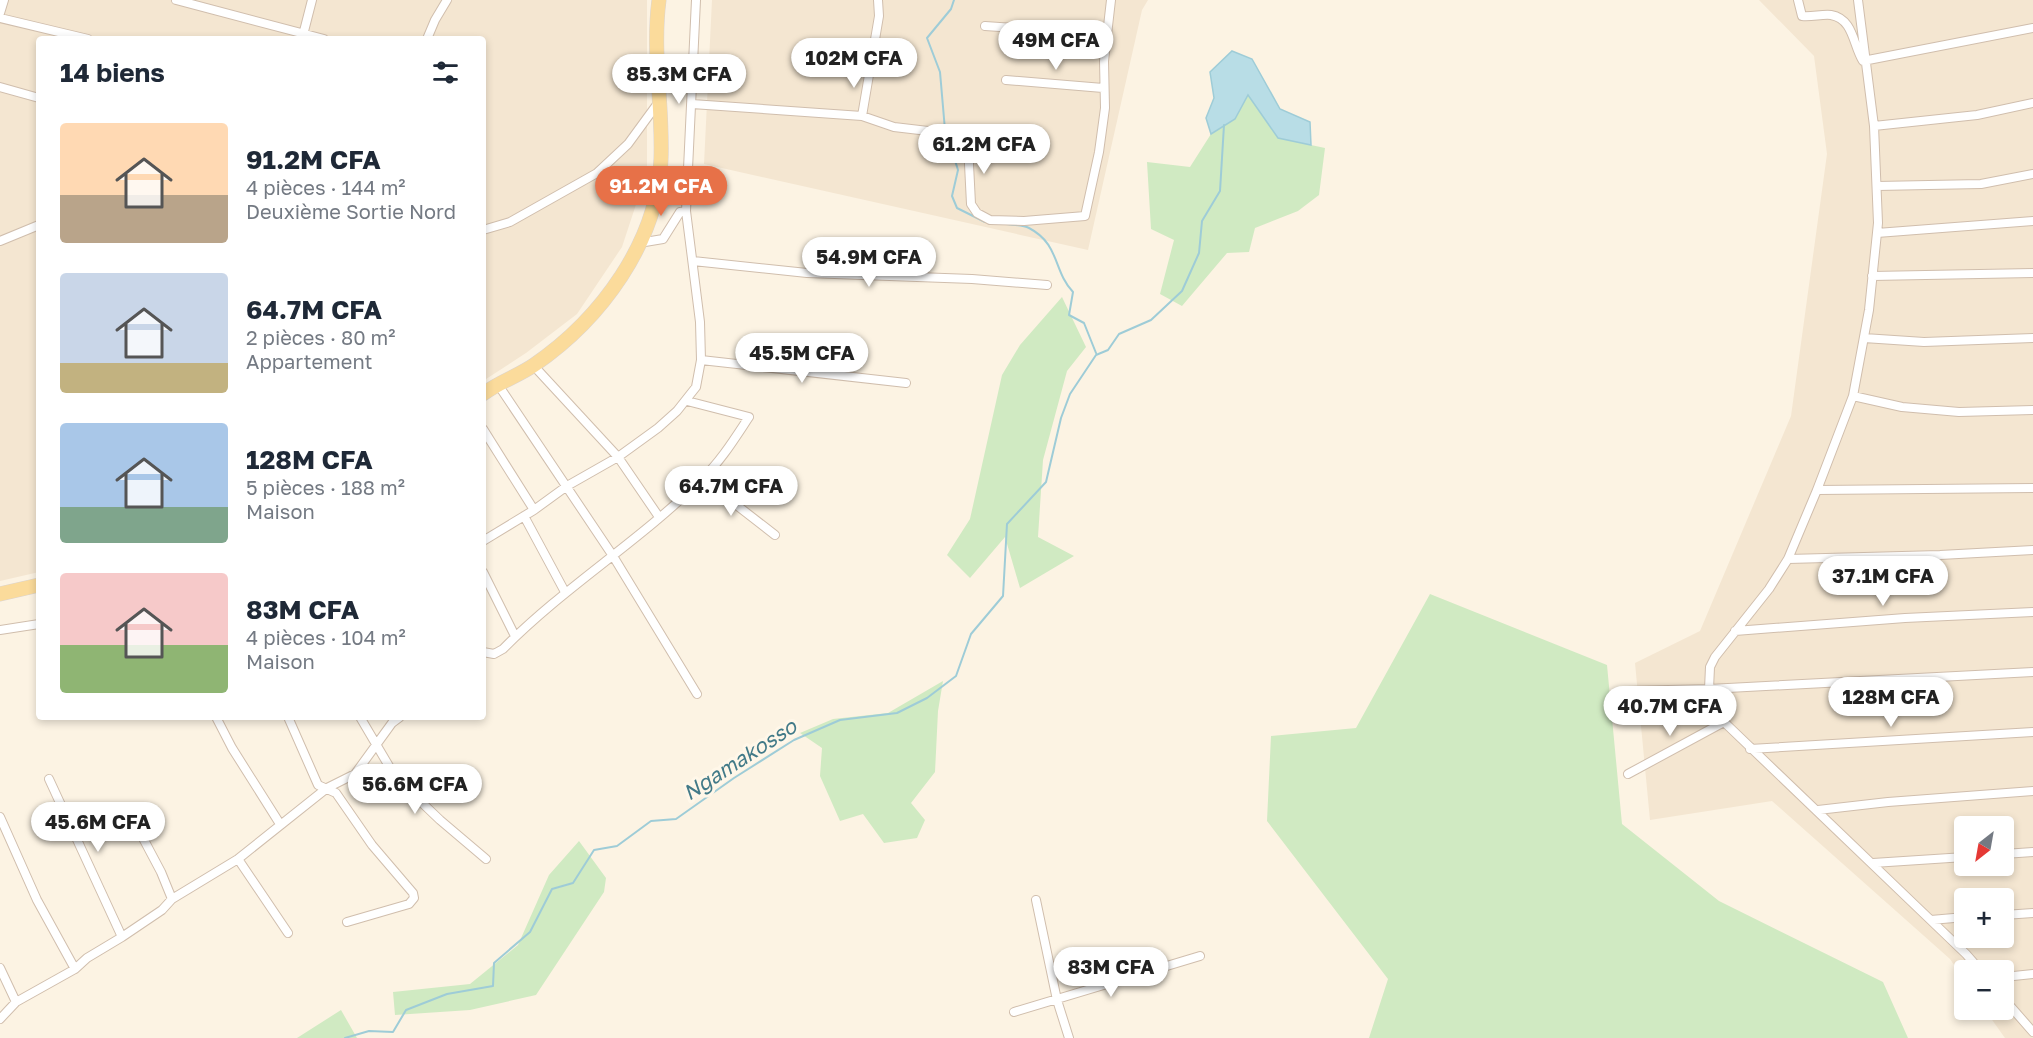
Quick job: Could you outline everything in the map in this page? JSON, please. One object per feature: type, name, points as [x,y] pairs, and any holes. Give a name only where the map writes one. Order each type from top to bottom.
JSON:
[{"type":"main road","points":[[486,392],[497,383],[533,365],[564,340],[596,309],[618,280],[639,243],[655,198],[659,177],[661,138],[656,41],[659,0]]},
{"type":"main road","points":[[0,594],[36,586]]},
{"type":"street","points":[[0,13],[4,0]]},
{"type":"street","points":[[176,0],[302,36],[312,0]]},
{"type":"street","points":[[428,36],[447,0]]},
{"type":"street","points":[[486,539],[534,510],[567,486],[618,457],[658,428],[687,401],[696,387],[701,360],[699,305],[686,211],[696,0]]},
{"type":"street","points":[[862,116],[879,16],[878,0]]},
{"type":"street","points":[[692,104],[862,116],[894,127],[945,134],[968,144],[971,204],[977,213],[990,220],[1024,221],[1085,216],[1099,152],[1105,108],[1103,88],[1111,0]]},
{"type":"street","points":[[1798,0],[1802,16],[1831,15],[1844,21],[1851,30],[1861,59],[1867,60],[2033,28]]},
{"type":"street","points":[[1858,0],[1875,126],[1877,233],[1864,338],[1853,396],[1788,559],[1769,589],[1712,662],[1709,689],[1712,703],[1724,722],[1750,749],[1818,810],[1970,960]]},
{"type":"street","points":[[0,18],[75,36]]},
{"type":"street","points":[[986,26],[1107,34]]},
{"type":"street","points":[[1006,80],[1103,88]]},
{"type":"street","points":[[0,87],[36,97]]},
{"type":"street","points":[[486,229],[510,222],[597,173],[628,144],[659,103]]},
{"type":"street","points":[[1875,126],[1977,115],[2033,104]]},
{"type":"street","points":[[1877,186],[1981,184],[2033,174]]},
{"type":"street","points":[[639,243],[663,238],[680,212],[686,211]]},
{"type":"street","points":[[1877,233],[2033,221]]},
{"type":"street","points":[[0,241],[36,226]]},
{"type":"street","points":[[693,261],[807,273],[972,279],[1047,285]]},
{"type":"street","points":[[1872,276],[2033,273]]},
{"type":"street","points":[[1864,338],[1924,342],[2033,338]]},
{"type":"street","points":[[701,360],[906,383]]},
{"type":"street","points":[[533,365],[618,457],[659,517]]},
{"type":"street","points":[[497,383],[613,556],[697,694]]},
{"type":"street","points":[[1853,396],[1902,407],[1959,412],[2033,410]]},
{"type":"street","points":[[486,653],[494,654],[502,649],[565,592],[613,556],[703,479],[749,417],[687,401]]},
{"type":"street","points":[[486,434],[534,510]]},
{"type":"street","points":[[703,479],[775,535]]},
{"type":"street","points":[[1817,490],[2033,488]]},
{"type":"street","points":[[524,516],[565,592]]},
{"type":"street","points":[[1788,559],[2033,550]]},
{"type":"street","points":[[486,578],[515,636]]},
{"type":"street","points":[[1736,631],[1905,618],[2033,612]]},
{"type":"street","points":[[0,630],[36,624]]},
{"type":"street","points":[[1626,690],[1709,689],[2033,672]]},
{"type":"street","points":[[218,720],[232,748],[280,824]]},
{"type":"street","points":[[289,720],[318,786],[336,793],[372,845],[413,893],[414,898],[409,904],[346,922]]},
{"type":"street","points":[[362,720],[396,778],[486,859]]},
{"type":"street","points":[[0,1019],[16,1002],[75,969],[87,958],[162,910],[172,899],[238,860],[327,788],[355,774],[375,744],[396,720]]},
{"type":"street","points":[[1629,774],[1724,722]]},
{"type":"street","points":[[1750,749],[2033,732]]},
{"type":"street","points":[[49,779],[122,937]]},
{"type":"street","points":[[1818,810],[1888,802],[2033,792]]},
{"type":"street","points":[[127,808],[161,872],[172,899]]},
{"type":"street","points":[[0,817],[37,900],[75,969]]},
{"type":"street","points":[[2014,853],[2033,852]]},
{"type":"street","points":[[1873,863],[1954,858]]},
{"type":"street","points":[[238,860],[288,933]]},
{"type":"street","points":[[1036,900],[1057,1000],[1069,1038]]},
{"type":"street","points":[[2014,914],[2033,913]]},
{"type":"street","points":[[1931,920],[1954,918]]},
{"type":"street","points":[[1014,1012],[1200,956]]},
{"type":"street","points":[[0,968],[16,1002]]},
{"type":"street","points":[[2014,975],[2033,974]]},
{"type":"street","points":[[2014,1010],[2033,1032]]},
{"type":"shaded area","points":[[0,0],[647,0],[647,171],[622,247],[577,314],[526,353],[486,379],[486,36],[36,36],[36,573],[0,581]]},
{"type":"shaded area","points":[[712,0],[1148,0],[1142,10],[1088,250],[704,164]]},
{"type":"shaded area","points":[[1759,0],[2033,0],[2033,1038],[2005,1038],[1992,1020],[2014,1020],[2014,960],[1954,960],[1954,965],[1772,801],[1650,820],[1635,663],[1700,631],[1791,416],[1827,154],[1814,56]]},
{"type":"green space","points":[[1248,95],[1278,138],[1325,148],[1319,195],[1298,211],[1255,228],[1249,252],[1227,253],[1182,306],[1160,294],[1174,240],[1151,229],[1147,162],[1190,167],[1211,134],[1235,119]]},
{"type":"green space","points":[[1062,297],[1086,347],[1067,371],[1043,460],[1038,537],[1074,556],[1020,588],[1005,537],[970,578],[947,555],[970,519],[1002,375],[1020,345]]},
{"type":"green space","points":[[1430,594],[1607,665],[1622,824],[1719,901],[1883,982],[1908,1038],[1369,1038],[1388,979],[1267,821],[1271,736],[1356,728]]},
{"type":"green space","points":[[943,681],[938,711],[935,772],[911,803],[925,820],[917,838],[884,843],[863,814],[840,821],[820,776],[822,748],[800,733],[833,719],[888,713]]},
{"type":"green space","points":[[579,841],[606,878],[604,892],[536,995],[470,1010],[395,1015],[393,992],[470,984],[518,945],[549,875]]},
{"type":"green space","points":[[341,1010],[357,1038],[297,1038]]},
{"type":"water","points":[[1232,51],[1252,59],[1280,109],[1310,122],[1311,145],[1278,138],[1248,95],[1235,119],[1211,134],[1206,118],[1214,98],[1210,72]]},
{"type":"waterway","points":[[945,130],[940,72],[927,38],[951,9],[954,0]]},
{"type":"waterway","name":"Ngamakosso","points":[[345,1038],[369,1031],[393,1032],[406,1010],[447,994],[493,986],[494,963],[530,932],[552,889],[573,883],[594,850],[617,846],[651,821],[676,819],[734,778],[794,740],[840,720],[897,713],[927,698],[956,676],[971,634],[1003,596],[1007,524],[1046,482],[1061,418],[1070,394],[1096,355],[1108,350],[1119,334],[1151,320],[1182,291],[1199,253],[1202,221],[1220,191],[1224,125]]},
{"type":"waterway","points":[[948,138],[958,170],[952,196],[957,208],[985,222]]},
{"type":"waterway","points":[[1006,224],[1029,228],[1046,242],[1073,292],[1069,315],[1084,323],[1096,353]]}]
